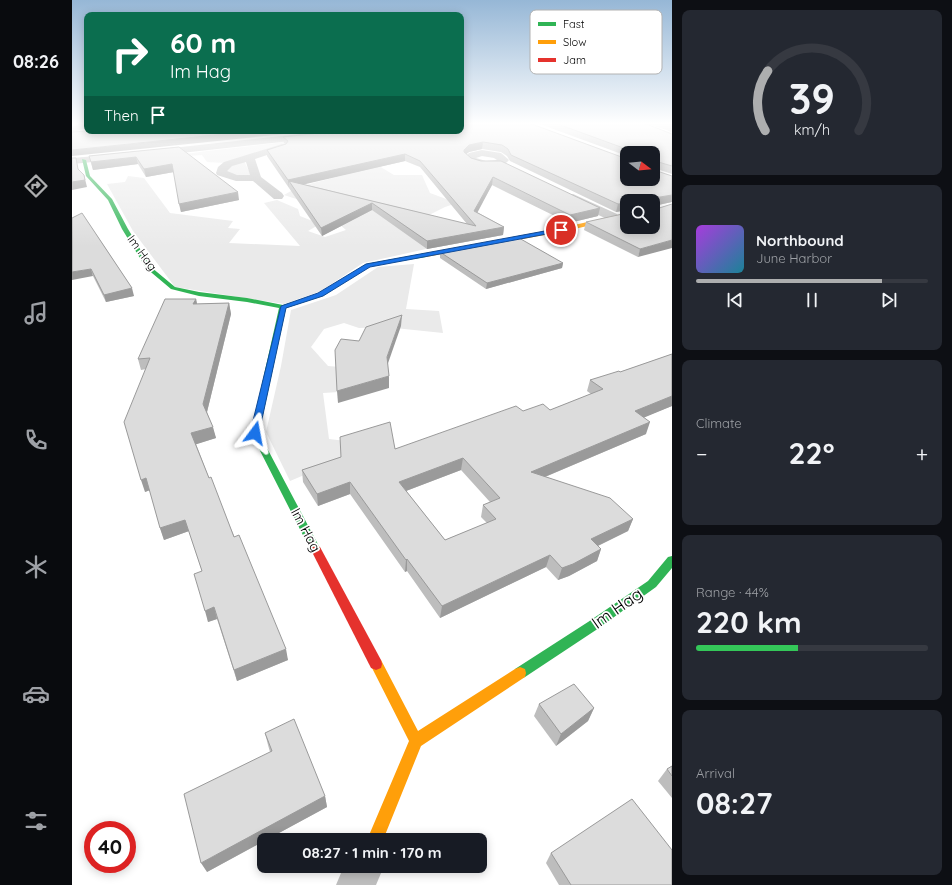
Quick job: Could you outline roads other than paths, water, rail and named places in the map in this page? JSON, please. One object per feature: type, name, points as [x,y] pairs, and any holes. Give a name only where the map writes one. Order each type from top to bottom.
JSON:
[{"type":"street","name":"Im Hag","points":[[85,164],[88,176],[110,199],[125,229],[149,268],[173,288],[199,294],[247,300],[283,307],[320,295],[368,265],[561,230],[620,216]]},
{"type":"street","points":[[228,164],[222,169],[221,173],[236,178],[256,178],[278,196]]},
{"type":"street","points":[[253,164],[256,171],[256,178]]},
{"type":"street","points":[[505,164],[515,169]]},
{"type":"street","points":[[564,193],[613,217]]},
{"type":"street","name":"Im Hag","points":[[283,307],[255,433],[416,741],[592,626],[652,584],[672,560]]},
{"type":"street","points":[[378,833],[416,741]]},
{"type":"street","points":[[356,885],[361,873]]}]
